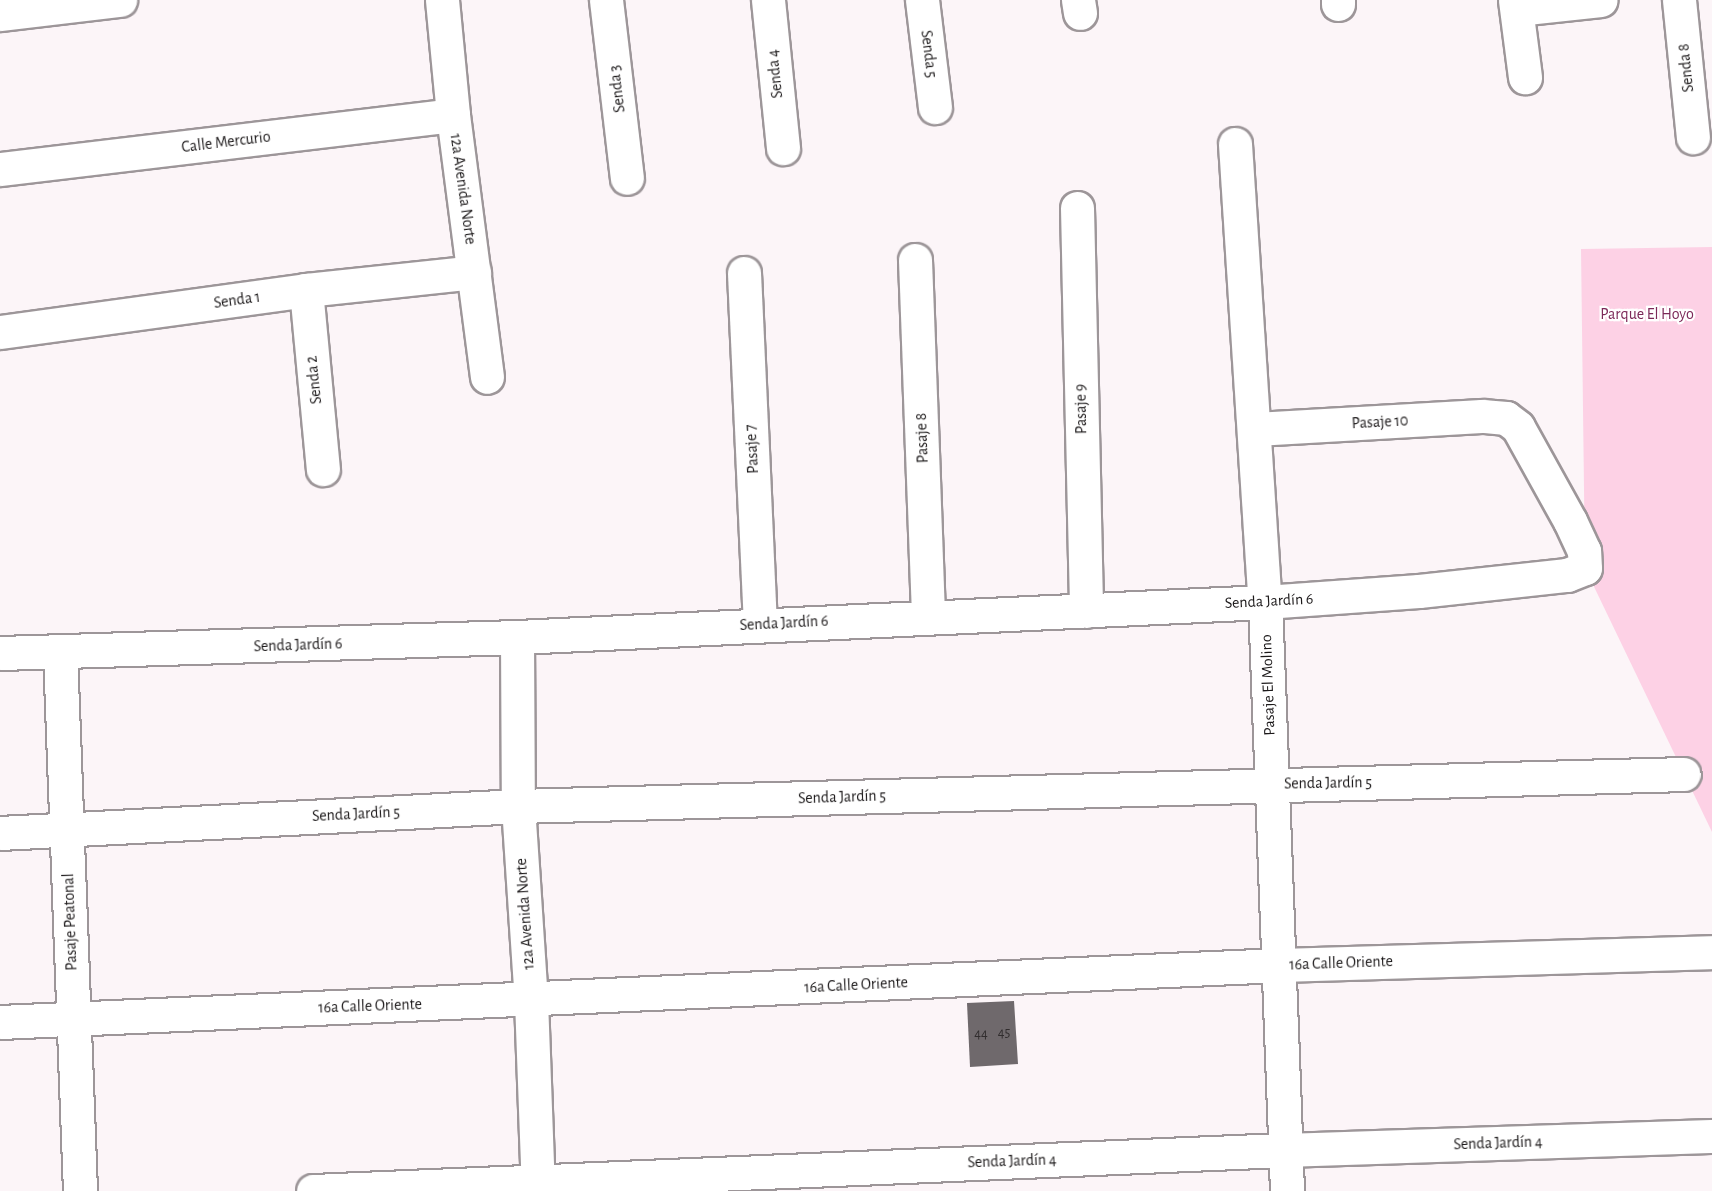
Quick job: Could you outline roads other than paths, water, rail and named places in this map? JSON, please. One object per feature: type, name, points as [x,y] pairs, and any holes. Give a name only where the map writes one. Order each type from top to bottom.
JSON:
[{"type":"street","points":[[0,14],[120,0]]},
{"type":"street","name":"12a Avenida Norte","points":[[442,0],[453,115],[487,377]]},
{"type":"street","name":"Senda 3","points":[[606,0],[627,178]]},
{"type":"street","name":"Senda 4","points":[[768,0],[783,148]]},
{"type":"street","name":"Senda 5","points":[[922,0],[935,107]]},
{"type":"street","points":[[1525,77],[1516,5],[1600,0]]},
{"type":"street","name":"Senda 8","points":[[1679,0],[1693,137]]},
{"type":"street","name":"Calle Mercurio","points":[[0,169],[453,115]]},
{"type":"street","name":"Pasaje El Molino","points":[[1235,144],[1265,602],[1287,1191]]},
{"type":"street","name":"Pasaje 9","points":[[1077,208],[1086,611]]},
{"type":"street","name":"Pasaje 8","points":[[915,260],[928,617]]},
{"type":"street","name":"Senda 1","points":[[0,332],[306,290],[474,272]]},
{"type":"street","name":"Pasaje 7","points":[[744,273],[760,624]]},
{"type":"street","name":"Senda 2","points":[[306,290],[323,469]]},
{"type":"street","name":"Pasaje 10","points":[[1254,429],[1482,416],[1506,418],[1518,427],[1584,551],[1585,568],[1567,575]]},
{"type":"street","name":"Senda Jardín 6","points":[[0,653],[517,637],[760,624],[1086,611],[1419,591],[1567,575]]},
{"type":"street","name":"12a Avenida Norte","points":[[517,637],[518,806],[531,1000],[538,1185]]},
{"type":"street","name":"Pasaje Peatonal","points":[[60,652],[80,1191]]},
{"type":"street","name":"Senda Jardín 5","points":[[0,833],[518,806],[1684,774]]},
{"type":"street","name":"16a Calle Oriente","points":[[0,1022],[1280,965],[1712,952]]},
{"type":"street","name":"Senda Jardín 4","points":[[313,1191],[538,1185],[1285,1150],[1712,1136]]},
{"type":"park label","name":"Parque El Hoyo","points":[[1647,314]]}]
